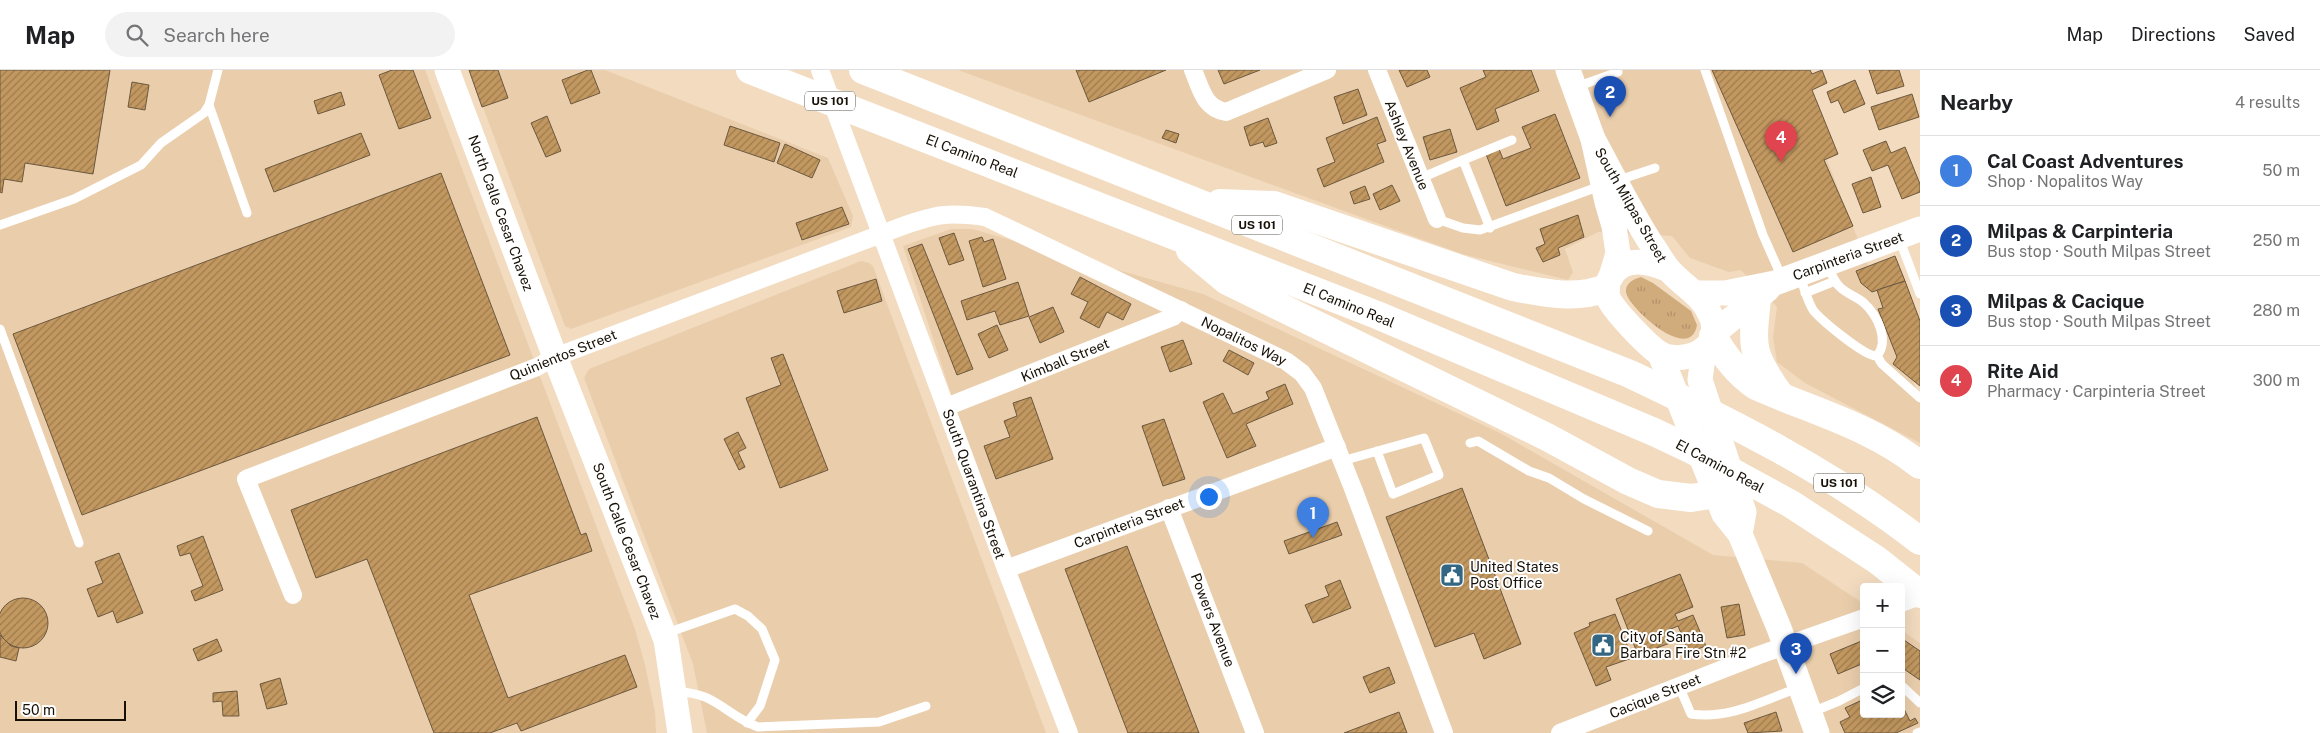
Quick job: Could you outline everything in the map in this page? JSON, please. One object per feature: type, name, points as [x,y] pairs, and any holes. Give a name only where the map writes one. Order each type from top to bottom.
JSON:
[{"type":"highway","name":"El Camino Real","points":[[755,72],[1377,315],[1654,432],[1690,449],[1827,526],[1877,560],[1920,595]]},
{"type":"highway","name":"US 101","points":[[873,74],[1630,374],[1813,467],[1886,515],[1920,542]]},
{"type":"highway","points":[[1200,202],[1274,205],[1513,287],[1542,292],[1590,294],[1608,282]]},
{"type":"highway","points":[[1170,234],[1227,280],[1547,437],[1628,481],[1658,494],[1691,498],[1716,494]]},
{"type":"highway","points":[[1780,396],[1761,369],[1753,342],[1784,286]]},
{"type":"highway","points":[[1710,340],[1721,350],[1743,377],[1756,386],[1857,426],[1884,440],[1920,464]]},
{"type":"main road","name":"North Calle Cesar Chavez","points":[[448,70],[555,357]]},
{"type":"main road","name":"South Milpas Street","points":[[1571,79],[1609,183],[1618,253],[1608,282]]},
{"type":"main road","name":"South Milpas Street","points":[[1609,183],[1669,270]]},
{"type":"main road","name":"Carpinteria Street","points":[[1695,293],[1725,293],[1784,286],[1831,273],[1910,233]]},
{"type":"main road","points":[[1740,534],[1744,512],[1700,380],[1710,340],[1712,318],[1706,304],[1669,270],[1647,263],[1636,262],[1623,265],[1608,282],[1610,302],[1619,314],[1660,354],[1724,514],[1740,534],[1785,645],[1813,723]]},
{"type":"main road","name":"Carpinteria Street","points":[[1710,340],[1784,286]]},
{"type":"main road","points":[[1660,354],[1682,357],[1710,340]]},
{"type":"main road","name":"South Calle Cesar Chavez","points":[[555,357],[663,634],[681,732]]},
{"type":"street","name":"South Quarantina Street","points":[[820,70],[1006,569],[1070,733]]},
{"type":"street","points":[[1194,70],[1205,99],[1210,106],[1226,112],[1327,70]]},
{"type":"street","name":"Ashley Avenue","points":[[1377,70],[1437,219]]},
{"type":"street","name":"Nopalitos Way","points":[[882,234],[933,215],[959,213],[985,217],[1182,310],[1286,362],[1302,372],[1313,388],[1340,454],[1444,733]]},
{"type":"street","name":"Quinientos Street","points":[[293,595],[246,479],[541,365],[555,357],[882,234]]},
{"type":"street","name":"Kimball Street","points":[[946,408],[1170,319],[1182,310]]},
{"type":"street","name":"Carpinteria Street","points":[[1006,569],[1168,508],[1340,454]]},
{"type":"street","name":"Powers Avenue","points":[[1168,508],[1256,733]]},
{"type":"street","points":[[1905,602],[1920,595]]},
{"type":"street","name":"Cacique Street","points":[[1560,733],[1785,645],[1860,619]]},
{"type":"lane","points":[[0,225],[74,199],[141,164],[161,143],[204,113],[209,105],[218,70]]},
{"type":"lane","points":[[1705,70],[1763,235],[1784,286],[1856,346],[1869,355],[1877,356]]},
{"type":"lane","points":[[1571,79],[1618,72]]},
{"type":"lane","points":[[209,105],[247,213]]},
{"type":"lane","points":[[1421,178],[1512,140]]},
{"type":"lane","points":[[1464,160],[1490,228]]},
{"type":"lane","points":[[1437,219],[1464,228],[1480,230],[1490,228],[1609,183],[1655,168]]},
{"type":"lane","points":[[1910,233],[1920,294]]},
{"type":"lane","points":[[1831,273],[1841,289],[1864,303],[1872,314],[1882,338],[1882,347],[1877,356]]},
{"type":"lane","points":[[0,329],[79,543]]},
{"type":"lane","points":[[1877,356],[1882,364],[1920,398]]},
{"type":"lane","points":[[1340,454],[1377,451],[1424,438],[1439,475],[1393,494],[1377,451]]},
{"type":"lane","points":[[1470,442],[1478,441],[1529,471],[1549,478],[1584,499],[1648,530]]},
{"type":"lane","points":[[663,634],[735,610],[742,612],[762,629],[770,644],[775,660],[760,706],[747,723]]},
{"type":"lane","points":[[1679,686],[1692,714],[1704,716],[1725,714],[1800,687]]},
{"type":"lane","points":[[1905,689],[1920,703]]},
{"type":"lane","points":[[1813,723],[1839,701],[1860,690]]},
{"type":"lane","points":[[675,692],[692,692],[708,697],[747,723],[758,727],[878,722],[926,706]]},
{"type":"shaded area","points":[[0,70],[425,70],[635,629],[655,712],[656,733],[0,733]]},
{"type":"shaded area","points":[[469,70],[605,70],[828,158],[853,216],[851,227],[571,329],[565,326]]},
{"type":"shaded area","points":[[958,70],[1792,70],[1920,399],[1920,443],[1805,383],[1777,362],[1773,337],[1777,307],[1741,270],[1729,272],[1690,258],[1672,236],[1598,232],[1565,249],[1573,272],[1568,280],[1462,254]]},
{"type":"shaded area","points":[[951,229],[972,229],[1203,294],[1500,433],[1713,555],[1802,563],[1860,601],[1860,718],[1905,718],[1905,633],[1920,643],[1920,733],[1061,733],[903,246]]},
{"type":"shaded area","points":[[861,261],[873,266],[1046,733],[707,733],[693,664],[584,378],[589,369]]},
{"type":"green space","points":[[1641,277],[1653,283],[1691,311],[1697,325],[1692,336],[1683,339],[1672,336],[1659,329],[1637,309],[1629,299],[1626,289],[1630,282]]},
{"type":"building","points":[[0,70],[110,70],[93,174],[25,163],[22,182],[4,179],[2,193],[0,192]]},
{"type":"building","points":[[392,70],[413,70],[431,118],[399,129],[379,75]]},
{"type":"building","points":[[469,70],[498,70],[508,98],[482,107]]},
{"type":"building","points":[[591,70],[600,93],[571,104],[562,80]]},
{"type":"building","points":[[1076,70],[1166,70],[1089,102]]},
{"type":"building","points":[[1218,70],[1260,70],[1224,84]]},
{"type":"building","points":[[1399,70],[1427,70],[1430,77],[1407,87]]},
{"type":"building","points":[[1483,70],[1531,70],[1539,91],[1495,109],[1499,121],[1477,130],[1460,88],[1486,77]]},
{"type":"building","points":[[1712,70],[1810,70],[1812,74],[1822,70],[1827,83],[1812,90],[1838,154],[1824,160],[1853,226],[1793,252]]},
{"type":"building","points":[[1869,70],[1899,70],[1904,86],[1877,94]]},
{"type":"building","points":[[1855,80],[1865,104],[1844,113],[1838,100],[1831,103],[1827,92]]},
{"type":"building","points":[[132,82],[149,85],[145,110],[128,107]]},
{"type":"building","points":[[1358,89],[1367,115],[1343,124],[1334,97]]},
{"type":"building","points":[[341,92],[345,105],[318,114],[314,101]]},
{"type":"building","points":[[1912,94],[1919,117],[1879,130],[1871,107]]},
{"type":"building","points":[[1555,114],[1580,178],[1506,206],[1486,154],[1499,149],[1503,159],[1531,148],[1522,127]]},
{"type":"building","points":[[547,116],[561,151],[546,157],[531,123]]},
{"type":"building","points":[[1377,117],[1386,141],[1377,144],[1384,162],[1324,187],[1317,169],[1335,162],[1326,138]]},
{"type":"building","points":[[1268,118],[1277,143],[1265,147],[1263,142],[1250,146],[1244,127]]},
{"type":"building","points":[[730,126],[780,143],[774,162],[724,145]]},
{"type":"building","points":[[1450,129],[1457,152],[1430,160],[1423,137]]},
{"type":"building","points":[[1166,130],[1179,134],[1176,143],[1162,138]]},
{"type":"building","points":[[361,133],[370,155],[274,192],[265,169]]},
{"type":"building","points":[[1886,141],[1891,153],[1905,147],[1920,184],[1920,192],[1902,199],[1888,165],[1872,171],[1863,150]]},
{"type":"building","points":[[785,144],[820,160],[812,178],[777,163]]},
{"type":"building","points":[[441,173],[510,355],[82,515],[13,334]]},
{"type":"building","points":[[1871,177],[1881,207],[1863,213],[1852,184]]},
{"type":"building","points":[[1392,185],[1400,201],[1380,210],[1373,194]]},
{"type":"building","points":[[1365,186],[1370,199],[1354,204],[1350,192]]},
{"type":"building","points":[[842,207],[849,224],[802,240],[796,223]]},
{"type":"building","points":[[1578,215],[1584,237],[1558,248],[1560,255],[1543,262],[1536,248],[1545,244],[1540,229]]},
{"type":"building","points":[[954,233],[964,260],[949,265],[939,238]]},
{"type":"building","points":[[982,237],[984,242],[993,239],[1006,279],[983,287],[969,241]]},
{"type":"building","points":[[922,244],[973,369],[957,375],[908,249]]},
{"type":"building","points":[[1895,256],[1905,281],[1872,292],[1861,283],[1856,271]]},
{"type":"building","points":[[1080,277],[1131,304],[1123,320],[1107,312],[1099,328],[1080,318],[1088,302],[1071,294]]},
{"type":"building","points":[[876,279],[882,301],[844,313],[837,291]]},
{"type":"building","points":[[1905,281],[1920,321],[1920,386],[1893,364],[1897,357],[1878,309],[1883,308],[1877,290]]},
{"type":"building","points":[[1018,282],[1029,316],[1000,325],[995,311],[967,320],[961,301]]},
{"type":"building","points":[[1053,307],[1064,332],[1040,343],[1029,317]]},
{"type":"building","points":[[997,325],[1008,350],[989,358],[978,334]]},
{"type":"building","points":[[1183,340],[1192,364],[1170,372],[1161,347]]},
{"type":"building","points":[[1229,350],[1254,363],[1248,375],[1223,361]]},
{"type":"building","points":[[783,354],[828,470],[780,488],[746,398],[781,385],[771,358]]},
{"type":"building","points":[[1285,384],[1293,404],[1246,424],[1256,446],[1227,458],[1203,402],[1223,393],[1233,414],[1269,399],[1266,392]]},
{"type":"building","points":[[1031,397],[1053,459],[996,479],[984,446],[1010,437],[1004,421],[1017,416],[1013,403]]},
{"type":"building","points":[[537,417],[581,535],[586,533],[592,551],[469,595],[508,698],[625,655],[637,687],[521,731],[517,723],[490,733],[434,733],[367,559],[316,578],[291,510]]},
{"type":"building","points":[[1164,419],[1185,479],[1163,486],[1142,426]]},
{"type":"building","points":[[738,432],[746,448],[738,452],[745,467],[739,470],[724,439]]},
{"type":"building","name":"United States Post Office","points":[[1462,488],[1521,644],[1484,659],[1474,633],[1435,647],[1386,517]]},
{"type":"building","points":[[1337,522],[1342,535],[1289,554],[1284,541]]},
{"type":"building","points":[[203,536],[223,590],[195,601],[191,591],[203,586],[190,553],[180,556],[177,546]]},
{"type":"building","points":[[1127,546],[1199,733],[1128,733],[1065,569]]},
{"type":"building","points":[[119,553],[143,613],[117,623],[113,611],[98,617],[87,589],[103,583],[95,562]]},
{"type":"building","points":[[1680,574],[1693,607],[1675,614],[1678,621],[1693,615],[1706,646],[1689,652],[1678,626],[1666,631],[1670,643],[1638,655],[1616,599]]},
{"type":"building","points":[[1340,580],[1351,608],[1313,623],[1305,605],[1329,596],[1325,586]]},
{"type":"building","points":[[23,598],[32,600],[43,609],[47,618],[46,632],[32,646],[23,648],[14,646],[0,632],[0,614],[14,600]]},
{"type":"building","points":[[1739,604],[1745,635],[1727,638],[1721,607]]},
{"type":"building","name":"City of Santa Barbara Fire Stn #2","points":[[1615,614],[1632,658],[1606,667],[1611,680],[1596,686],[1574,633],[1590,626],[1589,623]]},
{"type":"building","points":[[0,635],[11,646],[19,648],[16,661],[0,657]]},
{"type":"building","points":[[217,639],[222,651],[198,661],[193,649]]},
{"type":"building","points":[[1905,641],[1920,651],[1920,680],[1905,670]]},
{"type":"building","points":[[1860,642],[1860,665],[1838,674],[1830,654]]},
{"type":"building","points":[[1389,667],[1395,683],[1370,693],[1363,677]]},
{"type":"building","points":[[280,678],[287,704],[267,709],[260,684]]},
{"type":"building","points":[[237,691],[239,716],[223,716],[222,701],[213,702],[213,693]]},
{"type":"building","points":[[1860,701],[1860,718],[1905,718],[1905,711],[1910,721],[1915,718],[1918,723],[1896,733],[1845,733],[1840,722],[1850,717],[1845,708]]},
{"type":"building","points":[[1399,712],[1407,733],[1344,733]]},
{"type":"building","points":[[1776,712],[1782,731],[1748,733],[1744,723]]},
{"type":"place","name":"Milpas & Carpinteria","points":[[1610,117]]},
{"type":"place","name":"Rite Aid","points":[[1781,162]]},
{"type":"place","name":"Cal Coast Adventures","points":[[1313,538]]},
{"type":"place","name":"United States Post Office","points":[[1452,575]]},
{"type":"place","name":"City of Santa Barbara Fire Stn #2","points":[[1603,645]]},
{"type":"place","name":"Milpas & Cacique","points":[[1796,674]]}]
